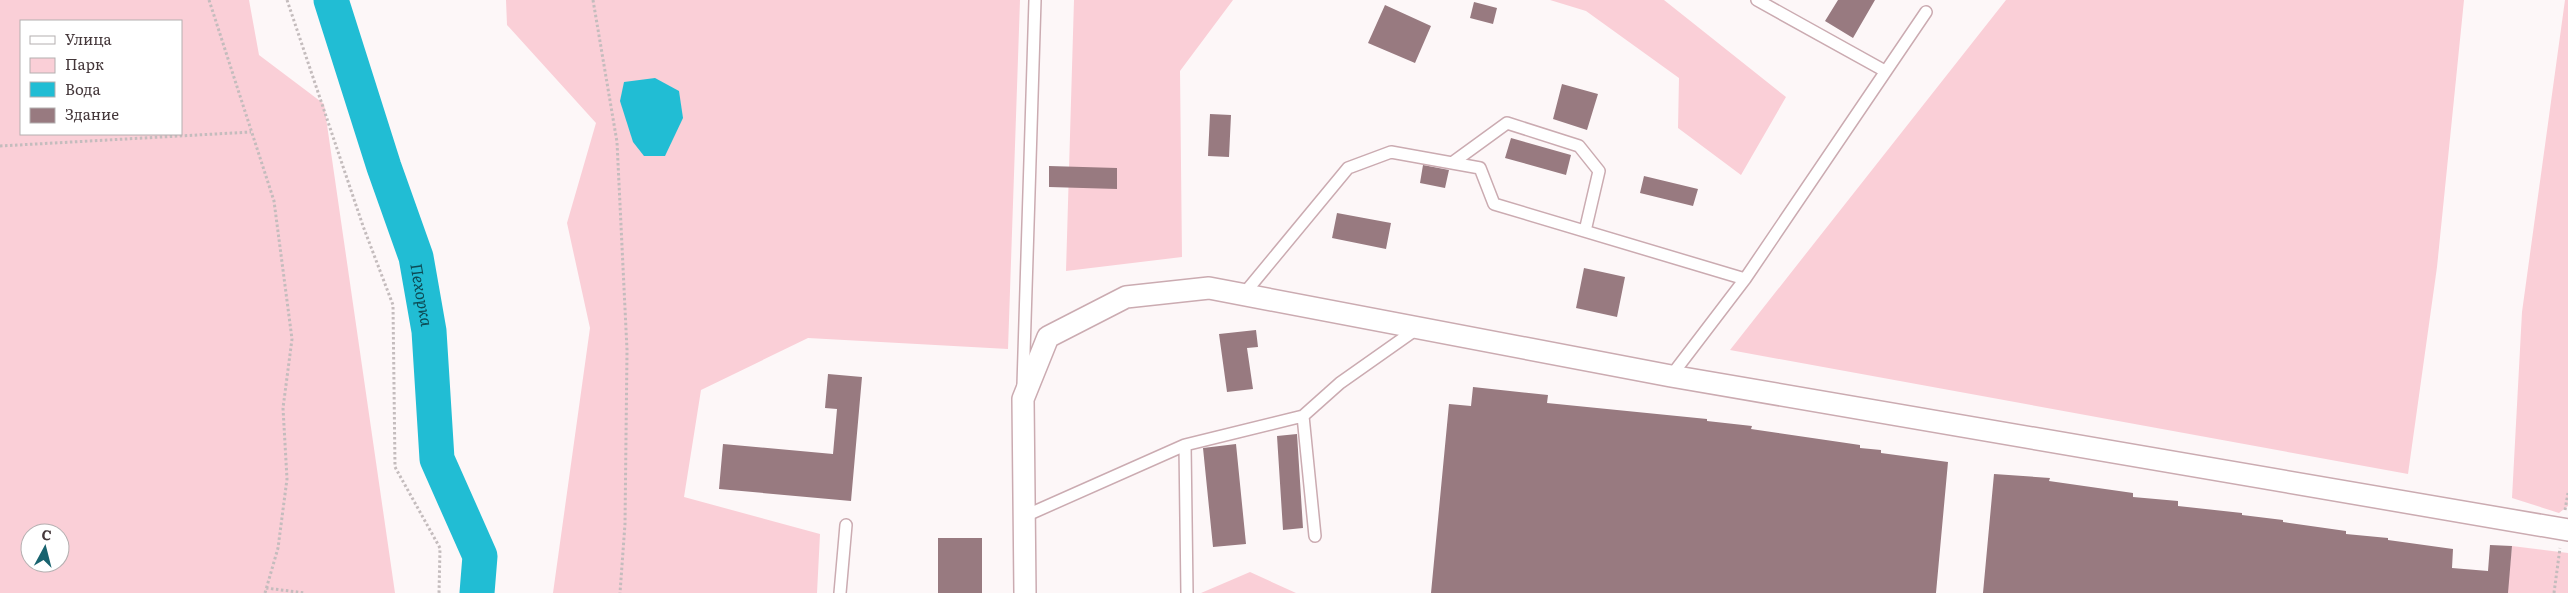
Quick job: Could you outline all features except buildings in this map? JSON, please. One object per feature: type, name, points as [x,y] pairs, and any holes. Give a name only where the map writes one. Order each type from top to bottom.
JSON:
[{"type":"street","points":[[1025,593],[1023,399],[1048,337],[1126,297],[1209,288],[1671,376],[2568,530]]},
{"type":"lane","points":[[1023,399],[1034,0]]},
{"type":"lane","points":[[1757,0],[1886,71]]},
{"type":"lane","points":[[1671,376],[1745,279],[1926,12]]},
{"type":"lane","points":[[1452,162],[1507,124],[1579,146],[1599,171],[1585,231]]},
{"type":"lane","points":[[1243,295],[1348,168],[1391,152],[1480,168],[1494,204],[1745,279]]},
{"type":"lane","points":[[1025,516],[1185,445],[1303,416],[1340,383],[1418,328]]},
{"type":"lane","points":[[1303,416],[1315,536]]},
{"type":"lane","points":[[1185,445],[1187,593]]},
{"type":"lane","points":[[840,593],[846,525]]},
{"type":"path","points":[[209,0],[274,202],[292,339],[283,408],[287,479],[278,548],[265,593]]},
{"type":"path","points":[[287,0],[363,226],[393,305],[395,468],[440,548],[439,593]]},
{"type":"path","points":[[594,0],[618,142],[627,340],[625,524],[620,593]]},
{"type":"path","points":[[0,146],[252,132]]},
{"type":"path","points":[[266,588],[305,593]]},
{"type":"green space","points":[[0,0],[249,0],[259,55],[324,104],[395,593],[0,593]]},
{"type":"green space","points":[[506,0],[1020,0],[1008,349],[808,338],[701,390],[684,497],[820,534],[817,593],[553,593],[590,328],[567,223],[596,123],[507,25]]},
{"type":"green space","points":[[1074,0],[1233,0],[1180,71],[1182,257],[1066,271]]},
{"type":"green space","points":[[1550,0],[1664,0],[1786,97],[1741,175],[1678,128],[1679,78],[1586,11]]},
{"type":"green space","points":[[2006,0],[2464,0],[2437,267],[2408,474],[1730,350]]},
{"type":"green space","points":[[2565,0],[2568,0],[2568,506],[2559,513],[2512,498],[2522,312]]},
{"type":"green space","points":[[2512,546],[2568,553],[2568,593],[2507,593]]},
{"type":"green space","points":[[1250,572],[1296,593],[1201,593]]},
{"type":"water","points":[[655,78],[679,91],[683,118],[665,156],[644,156],[633,142],[620,101],[624,82]]},
{"type":"waterway","name":"Пехорка","points":[[331,0],[384,167],[416,257],[429,331],[437,459],[480,556],[477,593]]}]
